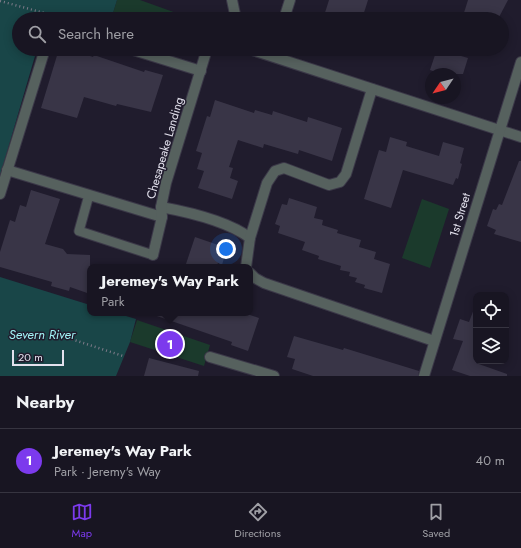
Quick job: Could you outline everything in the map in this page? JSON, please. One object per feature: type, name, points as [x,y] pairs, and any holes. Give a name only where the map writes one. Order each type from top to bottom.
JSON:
[{"type":"street","points":[[232,0],[235,12]]},
{"type":"street","points":[[286,12],[290,0]]},
{"type":"street","points":[[0,194],[43,56]]},
{"type":"street","points":[[153,56],[201,71]]},
{"type":"street","name":"Chesapeake Landing","points":[[153,255],[166,183],[205,56]]},
{"type":"street","points":[[282,56],[372,89],[521,137]]},
{"type":"street","name":"1st Street","points":[[424,376],[521,62]]},
{"type":"street","points":[[246,264],[250,238],[267,182],[275,171],[284,168],[329,185],[340,182],[346,174],[372,89]]},
{"type":"street","points":[[7,170],[89,195],[161,212],[180,210],[239,229],[250,238]]},
{"type":"street","points":[[253,276],[264,283],[434,341]]},
{"type":"street","points":[[210,357],[274,376]]},
{"type":"lane","points":[[89,195],[79,231],[153,255]]},
{"type":"path","points":[[0,1],[41,12]]},
{"type":"path","points":[[68,338],[123,356]]},
{"type":"shaded area","points":[[117,0],[140,0],[173,12],[113,12]]},
{"type":"shaded area","points":[[422,199],[449,209],[430,268],[402,258]]},
{"type":"shaded area","points":[[137,320],[210,345],[204,366],[130,342]]},
{"type":"water","points":[[0,0],[117,0],[113,12],[12,12],[12,56],[35,56],[0,176]]},
{"type":"water","name":"Severn River","points":[[0,277],[87,304],[87,316],[126,316],[136,319],[130,342],[116,376],[0,376]]},
{"type":"building","points":[[329,0],[368,0],[364,12],[325,12]]},
{"type":"building","points":[[468,0],[508,0],[502,12],[464,12]]},
{"type":"building","points":[[57,56],[97,56],[144,72],[145,70],[163,75],[151,112],[117,104],[116,106],[84,97],[77,118],[41,108]]},
{"type":"building","points":[[435,56],[461,56],[468,58],[463,74],[461,74],[461,68],[431,68]]},
{"type":"building","points":[[215,100],[254,113],[255,110],[272,115],[273,111],[307,122],[308,117],[342,128],[332,161],[299,150],[298,154],[264,144],[263,148],[238,140],[229,167],[233,168],[230,178],[238,181],[232,199],[198,188],[204,171],[197,169],[202,153],[196,151],[207,116],[210,117]]},
{"type":"building","points":[[390,137],[407,142],[406,146],[439,156],[443,142],[464,148],[458,179],[456,178],[453,185],[403,170],[391,208],[364,199],[379,150],[386,152]]},
{"type":"building","points":[[519,161],[521,161],[521,242],[494,234],[496,230],[487,226],[493,209],[496,210],[499,204],[502,205]]},
{"type":"building","points":[[31,190],[60,199],[45,244],[63,249],[67,254],[90,255],[90,264],[87,264],[87,293],[70,287],[69,291],[51,286],[52,282],[0,267],[0,252],[10,220],[15,222],[20,205],[26,207]]},
{"type":"building","points":[[289,198],[317,207],[314,218],[323,220],[322,225],[338,230],[337,233],[361,240],[359,247],[376,252],[374,259],[390,264],[382,293],[364,288],[365,285],[355,282],[357,278],[349,276],[350,272],[340,270],[341,266],[318,259],[319,256],[302,250],[305,242],[278,233],[280,226],[275,224],[282,204],[287,205]]},
{"type":"building","points":[[195,237],[227,248],[222,264],[186,264]]},
{"type":"building","points":[[473,312],[473,364],[479,364],[507,374],[507,376],[470,376],[452,370],[463,341],[453,339],[460,319],[469,322]]},
{"type":"building","points":[[157,316],[253,316],[259,318],[248,351],[231,345],[232,342]]},
{"type":"building","points":[[294,336],[343,350],[344,348],[419,371],[418,376],[313,376],[292,369],[295,359],[287,357]]},
{"type":"building","points":[[149,358],[199,371],[198,376],[144,376]]},
{"type":"place","name":"Jeremey's Way Park","points":[[170,344]]}]
